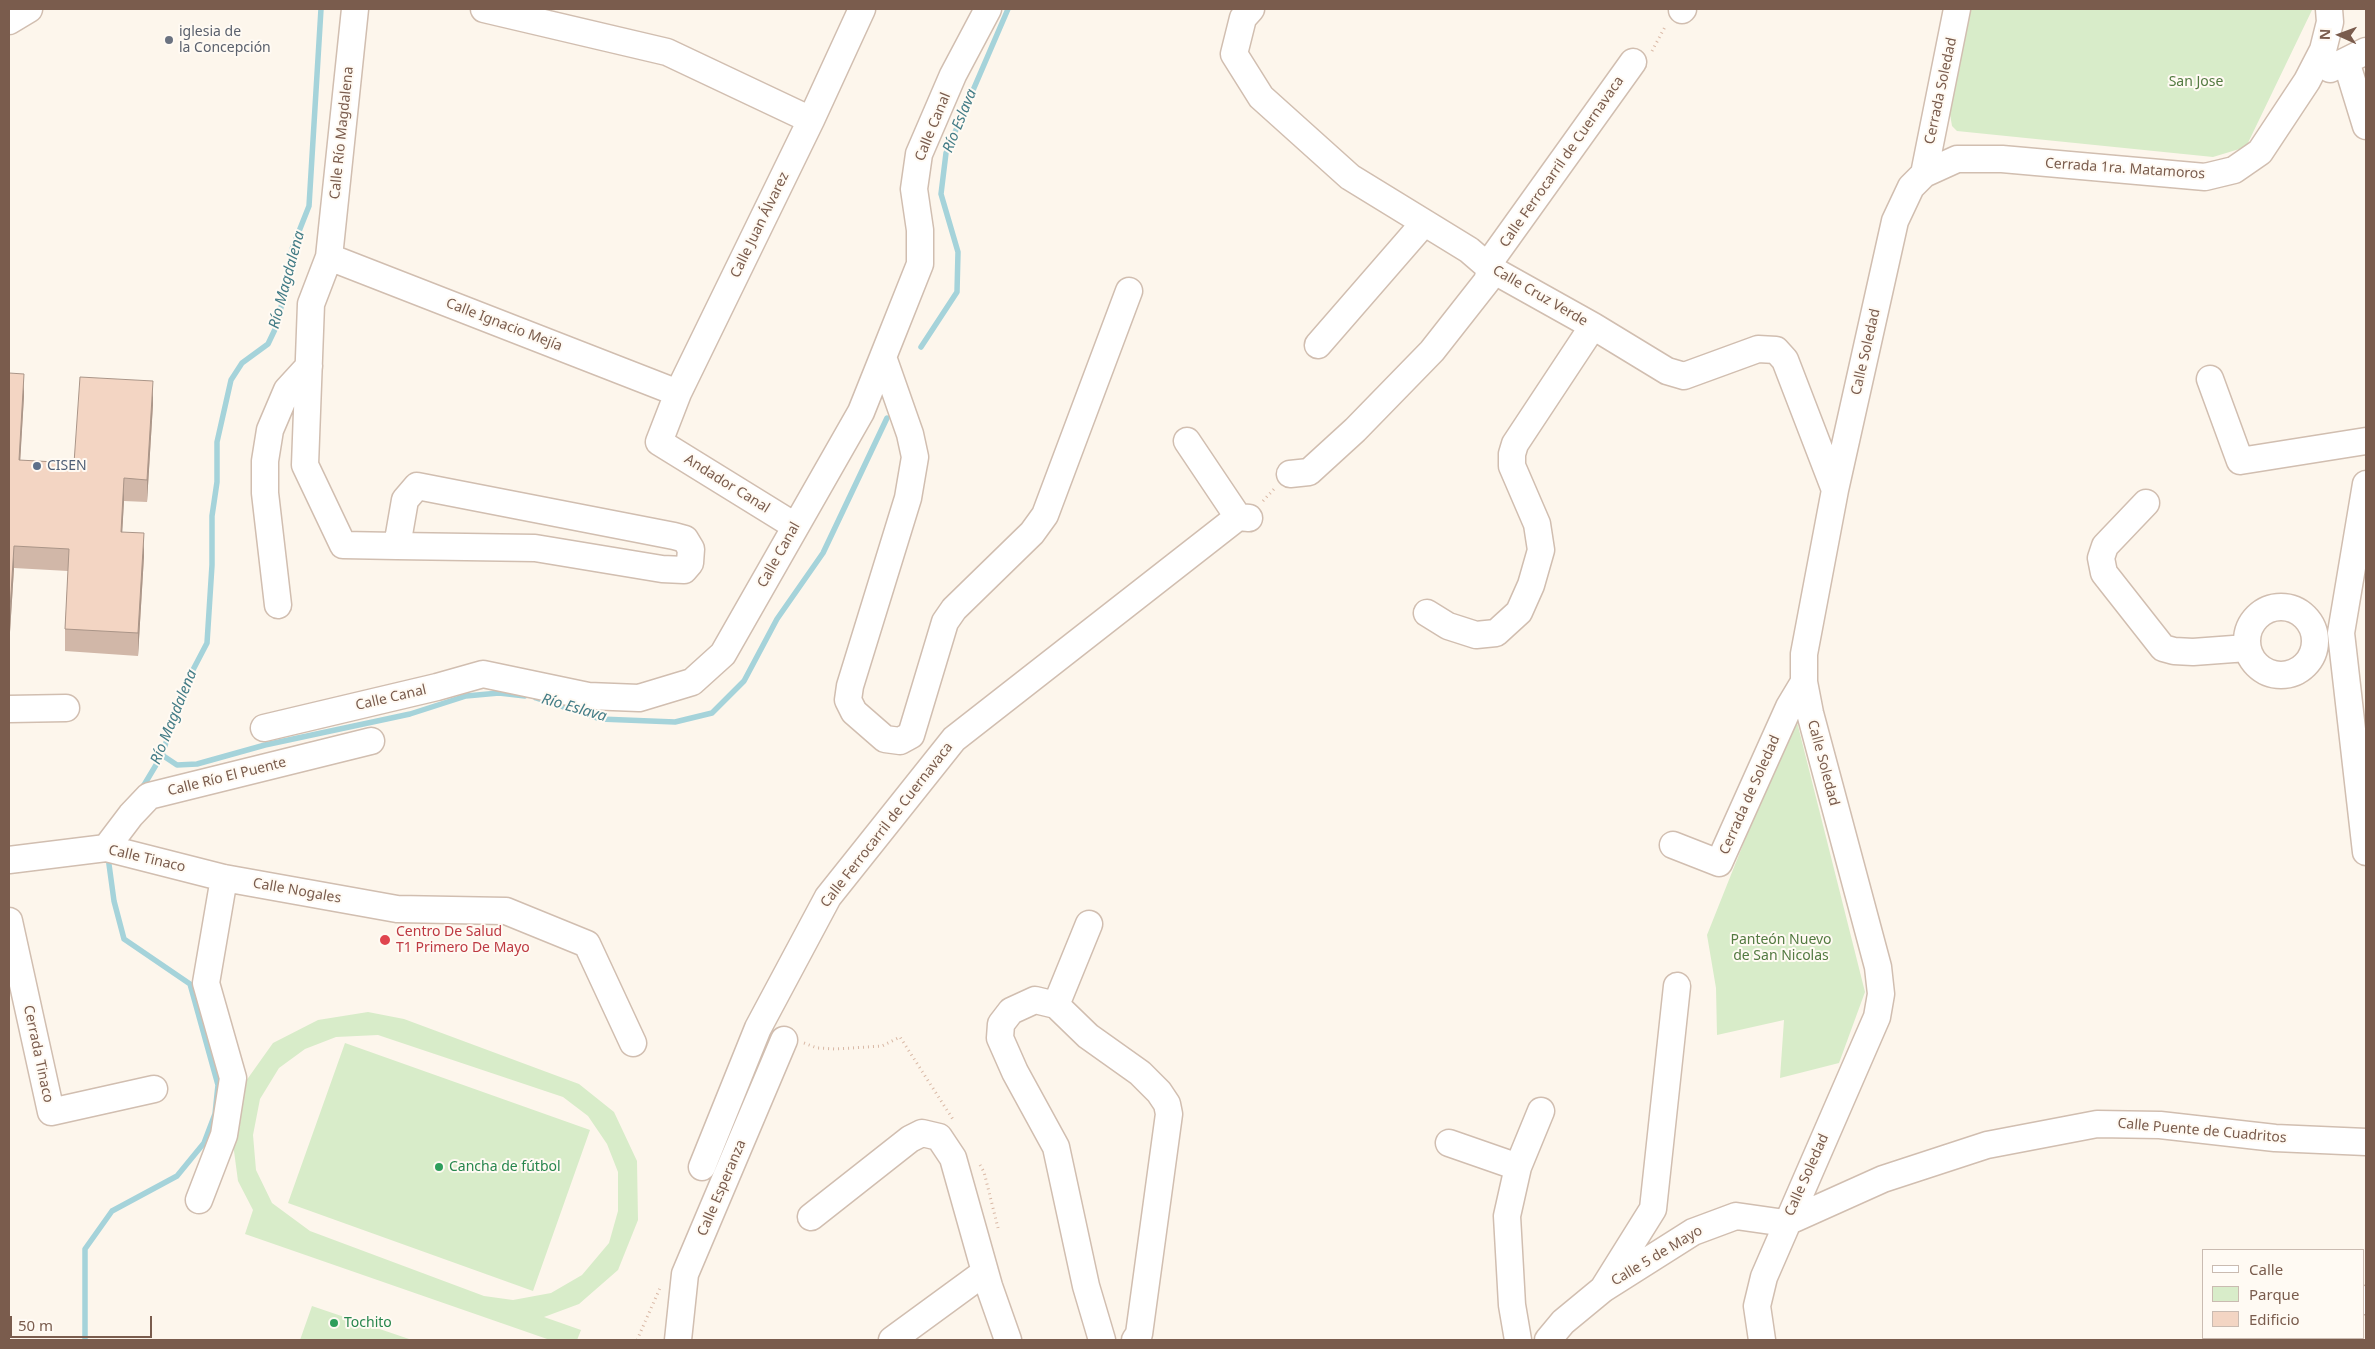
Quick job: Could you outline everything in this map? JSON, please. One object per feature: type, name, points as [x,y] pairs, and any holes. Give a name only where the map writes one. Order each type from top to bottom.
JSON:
[{"type":"street","points":[[9,21],[29,9]]},
{"type":"street","name":"Calle Río Magdalena","points":[[355,9],[330,257],[311,304],[305,465],[343,545],[397,546]]},
{"type":"street","points":[[484,9],[668,52],[811,120]]},
{"type":"street","name":"Calle Juan Álvarez","points":[[658,442],[678,393],[811,120],[862,9]]},
{"type":"street","name":"Calle Canal","points":[[264,728],[484,674],[588,696],[639,698],[692,682],[723,654],[860,412],[883,357],[920,264],[920,230],[914,189],[919,154],[953,75],[988,9]]},
{"type":"street","name":"Calle Cruz Verde","points":[[1251,9],[1243,18],[1234,54],[1261,97],[1350,177],[1469,250],[1491,269],[1593,326],[1667,371],[1684,376],[1758,349],[1776,350],[1785,360],[1835,490]]},
{"type":"street","name":"Cerrada Soledad","points":[[1924,174],[1957,9]]},
{"type":"street","points":[[2307,80],[2322,50],[2330,22],[2329,9]]},
{"type":"street","points":[[2356,56],[2366,126]]},
{"type":"street","name":"Cerrada 1ra. Matamoros","points":[[1924,174],[1956,159],[2002,159],[2205,176],[2234,170],[2260,152],[2307,80],[2356,56]]},
{"type":"street","name":"Calle Ferrocarril de Cuernavaca","points":[[1290,474],[1309,472],[1354,430],[1432,350],[1487,281],[1494,256],[1633,62]]},
{"type":"street","name":"Calle Soledad","points":[[1762,1340],[1757,1306],[1764,1277],[1785,1223],[1877,1018],[1881,994],[1878,967],[1804,682],[1804,654],[1835,490],[1895,221],[1911,187],[1924,174]]},
{"type":"street","points":[[1318,345],[1424,223]]},
{"type":"street","name":"Calle Ignacio Mejía","points":[[330,257],[678,393]]},
{"type":"street","points":[[883,357],[910,434],[915,457],[908,498],[850,686],[848,700],[854,712],[885,739],[900,741],[911,735],[945,622],[954,608],[1032,533],[1044,515],[1129,291]]},
{"type":"street","points":[[1427,613],[1448,626],[1476,635],[1496,633],[1519,612],[1531,585],[1541,550],[1537,524],[1512,466],[1512,454],[1515,444],[1593,326]]},
{"type":"street","points":[[278,605],[265,493],[265,461],[270,430],[287,390],[308,366]]},
{"type":"street","points":[[2210,379],[2240,462],[2366,441]]},
{"type":"street","points":[[1188,441],[1244,518]]},
{"type":"street","name":"Andador Canal","points":[[658,442],[795,526]]},
{"type":"street","points":[[2366,484],[2340,633],[2366,852]]},
{"type":"street","points":[[418,486],[674,536],[685,539],[691,549],[690,563],[684,570],[662,570],[535,548],[397,546],[405,500],[418,486]]},
{"type":"street","points":[[2146,503],[2105,546],[2101,558],[2104,573],[2163,648],[2174,652],[2194,652],[2248,648]]},
{"type":"street","name":"Calle Ferrocarril de Cuernavaca","points":[[702,1167],[758,1028],[828,898],[954,739],[1244,518]]},
{"type":"street","points":[[2280,606],[2292,608],[2302,614],[2310,622],[2315,634],[2315,646],[2312,657],[2304,667],[2288,674],[2270,674],[2260,668],[2252,659],[2248,648],[2247,636],[2251,625],[2258,615],[2268,609],[2280,606]]},
{"type":"street","points":[[2315,634],[2340,633]]},
{"type":"street","name":"Cerrada de Soledad","points":[[1673,844],[1719,863],[1789,707],[1804,682]]},
{"type":"street","points":[[9,709],[66,708]]},
{"type":"street","name":"Calle Río El Puente","points":[[106,848],[131,815],[149,796],[370,741]]},
{"type":"street","name":"Calle Tinaco","points":[[9,860],[106,848],[224,878]]},
{"type":"street","points":[[199,1200],[224,1134],[233,1078],[206,984],[224,878]]},
{"type":"street","name":"Calle Nogales","points":[[224,878],[397,909],[506,912],[533,922],[586,944],[633,1043]]},
{"type":"street","name":"Cerrada Tinaco","points":[[9,921],[50,1112],[154,1089]]},
{"type":"street","points":[[1056,1005],[1090,924]]},
{"type":"street","points":[[1603,1289],[1653,1209],[1677,986]]},
{"type":"street","points":[[1102,1340],[1086,1286],[1056,1147],[1015,1072],[1000,1038],[1001,1024],[1011,1011],[1035,1000],[1056,1005],[1088,1036],[1140,1073],[1159,1092],[1167,1104],[1169,1114],[1139,1334],[1135,1340]]},
{"type":"street","name":"Calle Esperanza","points":[[678,1340],[685,1274],[784,1040]]},
{"type":"street","points":[[1518,1340],[1512,1305],[1507,1216],[1518,1167],[1541,1111]]},
{"type":"street","name":"Calle Puente de Cuadritos","points":[[1785,1223],[1883,1179],[1987,1145],[2097,1124],[2160,1125],[2275,1138],[2366,1142]]},
{"type":"street","points":[[811,1217],[910,1139],[922,1133],[939,1137],[953,1158],[985,1272],[1008,1340]]},
{"type":"street","points":[[1449,1143],[1518,1167]]},
{"type":"street","name":"Calle 5 de Mayo","points":[[1548,1340],[1563,1322],[1603,1289],[1693,1232],[1736,1216],[1785,1223]]},
{"type":"street","points":[[892,1340],[985,1272]]},
{"type":"path","points":[[1244,518],[1290,474]]},
{"type":"path","points":[[637,1340],[660,1287]]},
{"type":"green space","name":"San Jose","points":[[1968,9],[2312,10],[2246,147],[2213,157],[1957,131],[1952,126],[1949,108]]},
{"type":"green space","name":"Panteón Nuevo de San Nicolas","points":[[1795,714],[1865,992],[1839,1063],[1780,1078],[1784,1020],[1717,1035],[1716,988],[1707,935]]},
{"type":"green space","points":[[368,1012],[404,1019],[579,1084],[614,1112],[637,1161],[638,1220],[618,1270],[579,1304],[544,1317],[581,1330],[577,1340],[550,1340],[245,1234],[253,1210],[238,1181],[232,1136],[241,1088],[273,1043],[318,1020]],"holes":[[[378,1035],[563,1097],[588,1116],[607,1144],[618,1172],[618,1211],[609,1243],[582,1275],[551,1293],[513,1300],[484,1296],[310,1231],[272,1203],[256,1170],[253,1135],[260,1099],[279,1068],[305,1049],[336,1037]]]},
{"type":"green space","name":"Cancha de fútbol","points":[[345,1043],[590,1130],[533,1291],[288,1203]]},
{"type":"green space","name":"Tochito","points":[[312,1306],[412,1340],[300,1340]]},
{"type":"building","points":[[9,373],[24,374],[19,460],[74,463],[80,377],[153,381],[147,480],[124,478],[121,532],[144,533],[138,633],[65,629],[69,549],[14,546],[9,625]]},
{"type":"waterway","name":"Río Magdalena","points":[[141,790],[162,755],[183,689],[207,643],[212,565],[212,516],[217,482],[217,442],[231,380],[242,363],[268,344],[278,323],[292,249],[309,206],[321,9]]},
{"type":"waterway","name":"Río Eslava","points":[[921,347],[957,292],[958,252],[941,194],[946,153],[1008,9]]},
{"type":"waterway","name":"Río Eslava","points":[[536,698],[600,719],[675,722],[712,713],[744,681],[777,619],[823,553],[887,418]]},
{"type":"waterway","name":"Río Eslava","points":[[162,755],[177,765],[197,764],[265,745],[410,714],[466,696],[499,693],[525,696]]},
{"type":"waterway","name":"Río Magdalena","points":[[85,1340],[85,1249],[112,1211],[177,1176],[204,1143],[215,1114],[218,1085],[190,984],[124,939],[114,901],[108,857]]},
{"type":"place","name":"iglesia de la Concepción","points":[[169,40]]},
{"type":"place","name":"CISEN","points":[[37,466]]},
{"type":"place","name":"Centro De Salud T1 Primero De Mayo","points":[[385,940]]},
{"type":"place","name":"Cancha de fútbol","points":[[439,1167]]},
{"type":"place","name":"Tochito","points":[[334,1323]]}]
